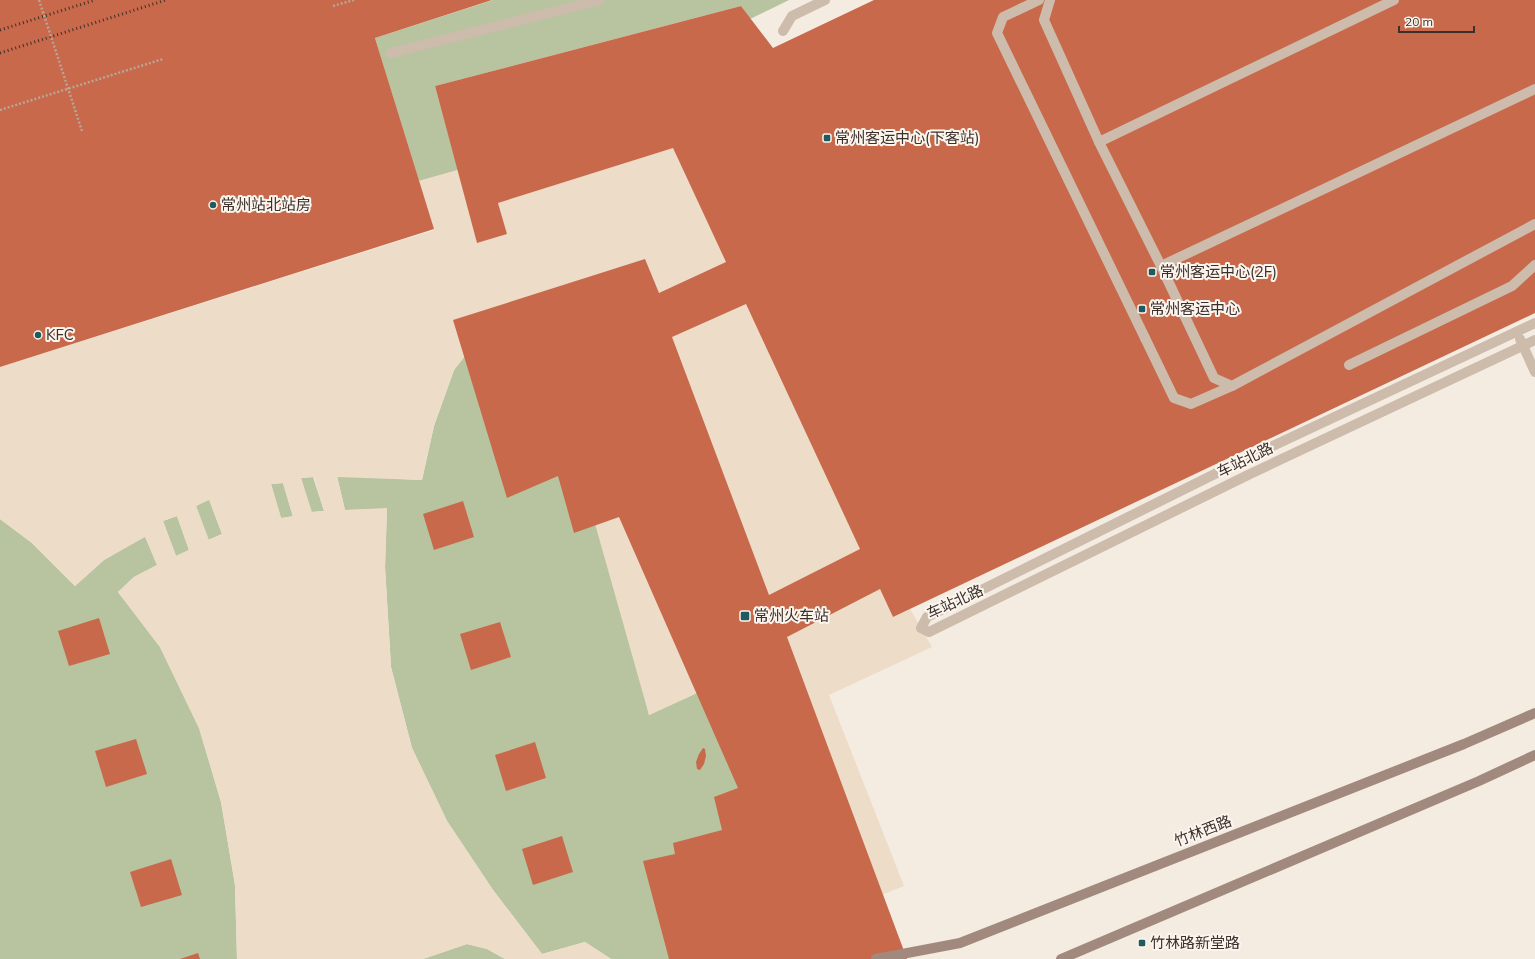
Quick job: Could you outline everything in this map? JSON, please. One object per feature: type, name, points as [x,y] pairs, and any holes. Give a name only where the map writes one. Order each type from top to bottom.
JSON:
[{"type":"main road","name":"竹林西路","points":[[876,959],[960,942],[1464,744],[1535,713]]},
{"type":"main road","points":[[1061,959],[1472,784],[1535,755]]},
{"type":"street","points":[[391,53],[600,0]]},
{"type":"street","points":[[783,31],[792,16],[825,0]]},
{"type":"street","points":[[1039,0],[1003,17],[997,33],[1174,398],[1191,404],[1232,386],[1535,224]]},
{"type":"street","points":[[1050,0],[1044,20],[1099,142],[1161,266],[1214,378],[1232,386]]},
{"type":"street","points":[[1099,142],[1394,0]]},
{"type":"street","points":[[1161,266],[1535,89]]},
{"type":"street","points":[[1349,365],[1512,286],[1535,265]]},
{"type":"street","name":"车站北路","points":[[1535,323],[1242,460],[927,617],[921,628],[929,632],[1250,474],[1535,340]]},
{"type":"street","points":[[1516,332],[1535,372]]},
{"type":"street","points":[[1139,512],[1146,525]]},
{"type":"path","points":[[39,0],[82,131]]},
{"type":"path","points":[[333,6],[354,0]]},
{"type":"path","points":[[0,110],[163,59]]},
{"type":"green space","points":[[493,0],[789,0],[750,19],[741,6],[435,86],[458,170],[419,181],[375,38]]},
{"type":"green space","points":[[561,302],[649,715],[723,681],[826,897],[674,959],[611,959],[585,942],[542,954],[493,890],[447,821],[412,748],[391,667],[385,567],[387,509],[345,510],[337,476],[422,480],[434,426],[454,370],[490,324]]},
{"type":"green space","points":[[313,477],[324,511],[311,512],[301,478]]},
{"type":"green space","points":[[283,483],[293,517],[281,518],[271,484]]},
{"type":"green space","points":[[209,499],[222,534],[208,540],[196,506]]},
{"type":"green space","points":[[177,516],[189,550],[176,556],[163,521]]},
{"type":"green space","points":[[0,519],[32,543],[75,586],[104,560],[145,536],[157,565],[134,577],[118,592],[160,647],[199,728],[221,802],[235,885],[237,959],[0,959]]},
{"type":"green space","points":[[467,944],[487,949],[505,959],[423,959]]},
{"type":"shaded area","points":[[673,148],[893,617],[910,609],[932,647],[829,695],[904,886],[719,959],[799,908],[723,681],[649,715],[588,499],[490,324],[454,370],[434,426],[422,480],[337,477],[345,510],[387,508],[385,567],[391,667],[412,748],[447,821],[493,890],[542,954],[585,942],[611,959],[505,959],[487,949],[467,944],[423,959],[237,959],[235,885],[221,802],[199,728],[160,647],[118,592],[134,577],[157,565],[145,537],[104,560],[75,586],[32,543],[0,519],[0,367],[434,230],[419,181],[458,170],[477,243],[507,234],[498,203]],"holes":[[[314,477],[324,511],[312,512],[301,478]],[[283,483],[293,516],[281,518],[271,484]],[[209,500],[222,534],[209,540],[196,506]],[[177,516],[189,550],[176,556],[163,521]]]},
{"type":"building","name":"常州站北站房","points":[[0,0],[492,0],[375,38],[434,229],[0,367]]},
{"type":"building","name":"常州客运中心","points":[[874,0],[1535,0],[1535,313],[893,617],[880,589],[787,637],[907,959],[669,959],[643,861],[675,854],[673,843],[722,830],[714,797],[738,788],[619,517],[574,533],[558,476],[507,498],[453,320],[645,259],[659,293],[726,262],[673,148],[498,203],[507,234],[477,243],[435,86],[741,6],[773,48]],"holes":[[[746,304],[860,549],[769,595],[672,337]]]},
{"type":"building","points":[[463,501],[474,537],[434,550],[423,514]]},
{"type":"building","points":[[99,618],[110,654],[69,666],[58,631]]},
{"type":"building","points":[[500,622],[511,657],[471,670],[460,634]]},
{"type":"building","points":[[136,739],[147,774],[106,787],[95,751]]},
{"type":"building","points":[[535,742],[546,778],[506,791],[495,755]]},
{"type":"building","points":[[703,748],[705,749],[706,756],[704,764],[700,770],[697,769],[696,762]]},
{"type":"building","points":[[562,836],[573,872],[533,885],[522,849]]},
{"type":"building","points":[[171,859],[182,895],[141,907],[130,872]]},
{"type":"building","points":[[198,953],[200,959],[180,959]]},
{"type":"railway","points":[[0,30],[95,0]]},
{"type":"railway","points":[[0,53],[166,0]]},
{"type":"place","name":"常州客运中心(下客站)","points":[[827,138]]},
{"type":"place","name":"常州站北站房","points":[[213,205]]},
{"type":"place","name":"常州客运中心(2F)","points":[[1152,272]]},
{"type":"place","name":"常州客运中心","points":[[1142,309]]},
{"type":"place","name":"KFC","points":[[38,335]]},
{"type":"place","name":"常州火车站","points":[[745,616]]},
{"type":"place","name":"竹林路新堂路","points":[[1142,943]]}]
